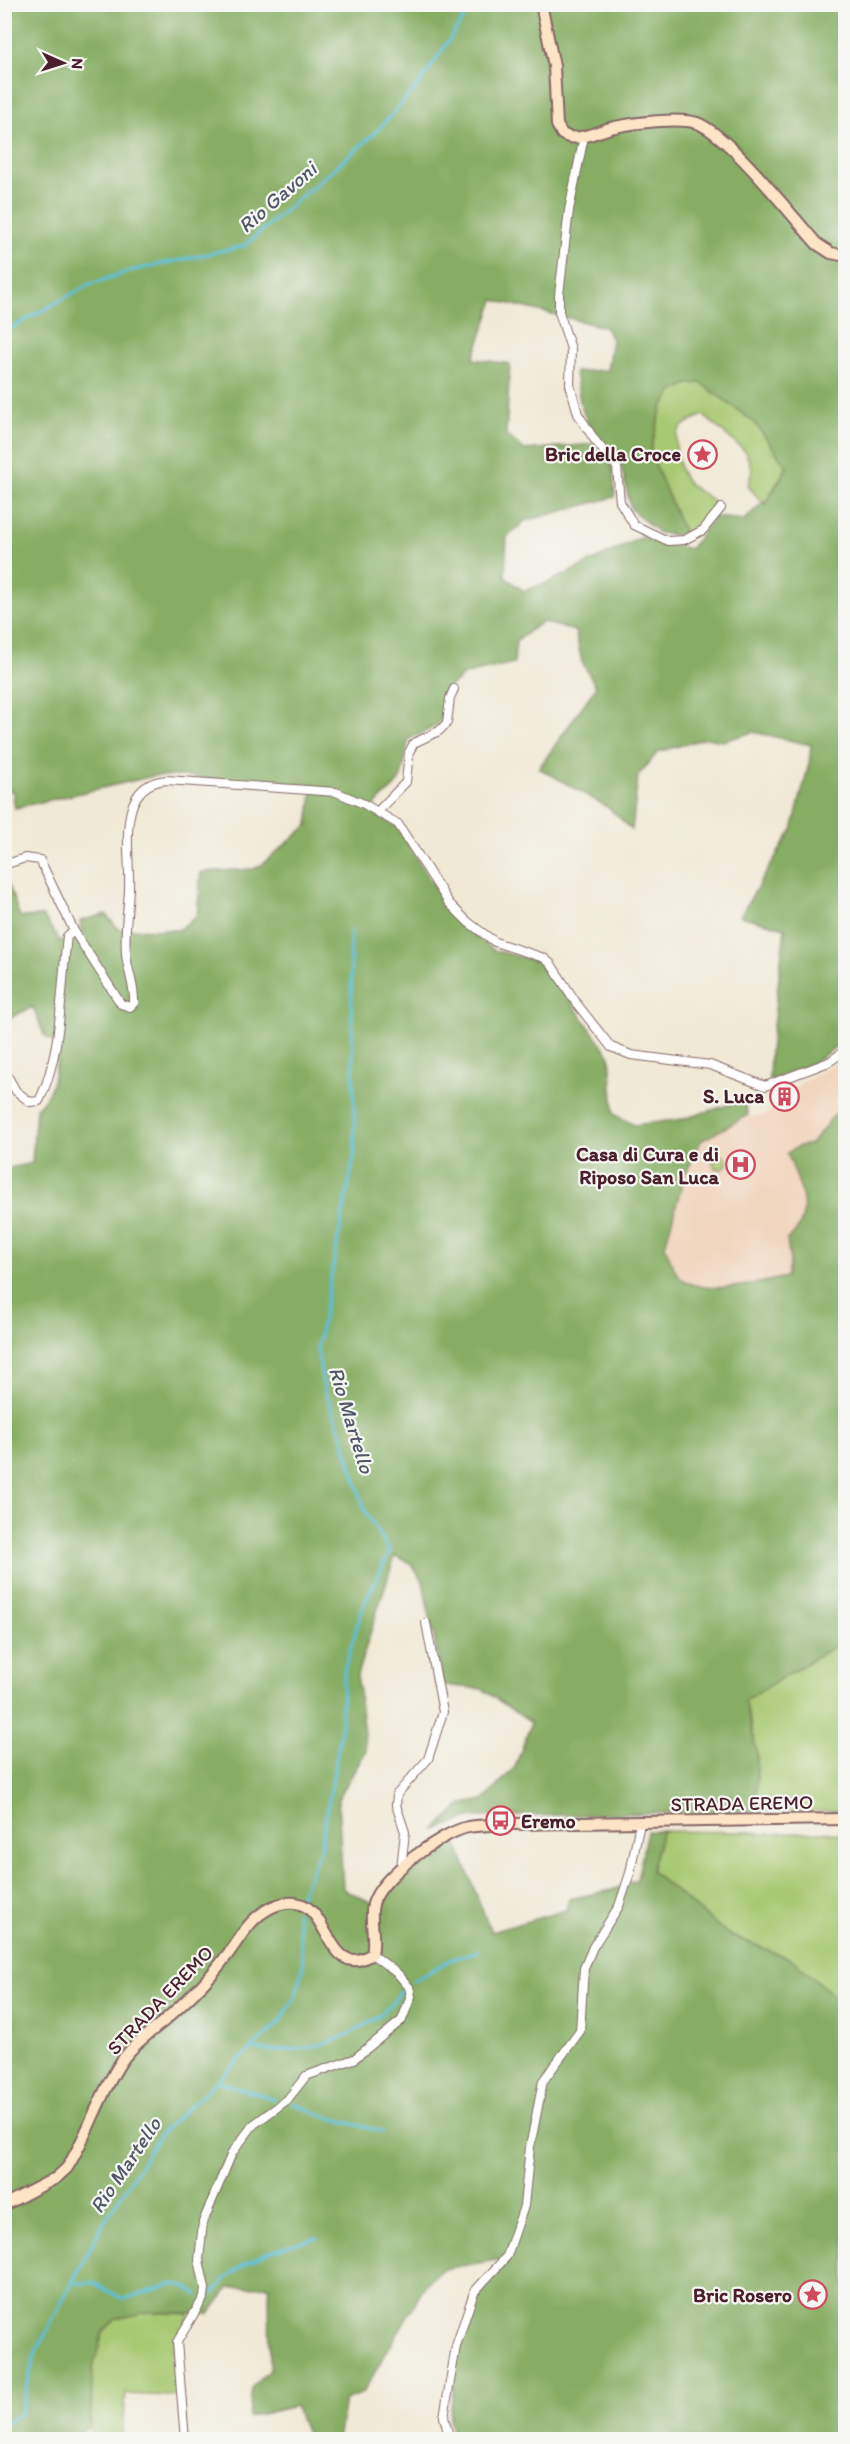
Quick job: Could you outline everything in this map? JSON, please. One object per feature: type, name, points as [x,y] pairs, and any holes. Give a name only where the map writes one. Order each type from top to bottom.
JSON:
[{"type":"main road","points":[[541,4],[557,87],[559,130],[566,137],[584,136],[613,127],[646,123],[687,121],[708,128],[730,148],[817,244],[831,253],[846,256]]},
{"type":"main road","name":"STRADA EREMO","points":[[4,2205],[56,2178],[67,2168],[121,2062],[187,2001],[223,1961],[250,1923],[264,1911],[279,1904],[298,1904],[310,1908],[337,1952],[346,1958],[356,1960],[372,1954],[374,1902],[401,1868],[435,1842],[467,1827],[510,1824],[846,1819]]},
{"type":"street","points":[[584,136],[569,210],[559,295],[559,312],[571,349],[570,385],[578,414],[583,425],[617,467],[620,502],[634,525],[668,541],[684,540],[703,530],[721,508]]},
{"type":"street","points":[[377,812],[406,782],[409,752],[414,743],[439,731],[447,723],[450,698],[454,689]]},
{"type":"street","points":[[4,864],[25,858],[40,860],[74,931],[118,1000],[125,1007],[130,1007],[134,1003],[134,996],[126,954],[129,868],[127,828],[133,805],[141,790],[151,782],[166,780],[336,792],[400,826],[459,914],[495,942],[544,958],[551,964],[603,1039],[616,1050],[631,1055],[710,1065],[765,1086],[829,1062],[846,1050]]},
{"type":"street","points":[[4,1070],[16,1091],[30,1102],[39,1101],[45,1089],[55,1043],[67,936],[74,931]]},
{"type":"street","points":[[401,1868],[405,1832],[396,1805],[397,1794],[428,1759],[443,1712],[426,1623]]},
{"type":"street","points":[[450,2439],[444,2417],[456,2346],[474,2292],[507,2256],[524,2206],[530,2147],[543,2081],[580,2031],[585,1968],[593,1947],[619,1906],[640,1823]]},
{"type":"street","points":[[185,2439],[177,2342],[204,2297],[205,2288],[199,2260],[203,2222],[232,2153],[253,2125],[287,2100],[306,2076],[354,2059],[402,2020],[411,1996],[409,1987],[398,1974],[372,1954]]},
{"type":"shaded area","name":"Casa di Cura e di Riposo San Luca","points":[[845,1057],[845,1105],[833,1116],[811,1144],[799,1146],[787,1153],[800,1186],[805,1216],[797,1232],[787,1239],[790,1262],[786,1278],[742,1287],[698,1286],[679,1277],[665,1246],[684,1177],[701,1141],[736,1119],[764,1115],[778,1106],[800,1084]]},
{"type":"green space","points":[[5,5],[845,5],[845,1040],[812,1064],[769,1081],[770,1051],[785,928],[740,916],[792,830],[809,764],[811,745],[753,732],[723,741],[706,738],[658,752],[638,776],[632,830],[609,808],[539,768],[596,687],[582,662],[575,631],[542,622],[516,641],[514,663],[466,674],[445,690],[444,710],[439,722],[434,727],[409,739],[399,781],[376,803],[371,812],[397,827],[458,924],[494,950],[543,963],[610,1056],[614,1114],[634,1125],[683,1119],[744,1100],[748,1115],[701,1141],[684,1177],[665,1246],[677,1273],[688,1283],[715,1288],[786,1277],[790,1262],[787,1239],[802,1221],[804,1210],[800,1187],[787,1153],[799,1146],[811,1144],[833,1116],[845,1105],[845,1640],[745,1700],[757,1753],[756,1811],[474,1817],[434,1830],[462,1804],[484,1800],[515,1767],[531,1723],[482,1689],[443,1685],[423,1581],[410,1563],[395,1555],[357,1675],[366,1751],[338,1799],[343,1889],[379,1906],[403,1875],[455,1839],[491,1932],[566,1910],[569,1899],[612,1890],[637,1880],[647,1831],[662,1831],[651,1871],[729,1935],[791,1959],[845,2005],[845,2439],[456,2439],[449,2422],[458,2354],[476,2296],[509,2258],[442,2269],[426,2284],[363,2393],[345,2400],[338,2439],[308,2439],[295,2406],[249,2417],[252,2387],[270,2369],[269,2286],[229,2288],[209,2314],[148,2312],[116,2319],[103,2332],[93,2368],[90,2425],[74,2439],[5,2439],[4,1169],[32,1163],[36,1108],[51,1088],[59,1046],[44,1035],[33,1007],[5,1020],[4,872],[20,917],[43,916],[60,941],[83,937],[80,921],[106,914],[118,929],[178,930],[197,916],[201,872],[253,869],[260,866],[308,825],[313,785],[265,785],[185,776],[154,776],[15,808],[12,790],[5,791]],"holes":[[[494,300],[605,327],[612,339],[607,370],[575,372],[581,406],[594,439],[621,465],[631,509],[659,533],[685,536],[650,452],[662,407],[673,391],[688,384],[701,383],[755,423],[787,467],[766,504],[762,503],[744,520],[714,517],[690,549],[642,537],[549,582],[524,591],[505,577],[507,537],[525,521],[615,497],[613,468],[593,444],[525,450],[506,435],[510,364],[473,359]]]},
{"type":"green space","points":[[701,383],[755,423],[787,467],[764,504],[748,486],[752,469],[745,451],[703,415],[681,427],[676,443],[682,474],[689,484],[720,507],[698,529],[685,536],[650,452],[662,407],[673,391],[688,384]]},
{"type":"green space","points":[[717,1155],[723,1155],[727,1162],[723,1169],[717,1169],[713,1165],[713,1159]]},
{"type":"green space","points":[[845,1640],[845,1811],[756,1811],[757,1753],[745,1700]]},
{"type":"green space","points":[[662,1831],[763,1834],[823,1832],[845,1835],[845,2005],[791,1959],[729,1935],[651,1871]]},
{"type":"green space","points":[[148,2312],[190,2314],[173,2348],[177,2394],[170,2396],[126,2394],[122,2439],[100,2438],[87,2428],[90,2425],[94,2367],[101,2337],[107,2326],[119,2317]]},
{"type":"waterway","name":"Rio Gavoni","points":[[4,332],[88,285],[130,271],[244,246],[375,133],[421,82],[473,4]]},
{"type":"waterway","name":"Rio Martello","points":[[300,1897],[320,1850],[340,1738],[344,1671],[363,1606],[390,1551],[365,1511],[342,1436],[324,1389],[317,1349],[355,1152],[350,930]]},
{"type":"waterway","name":"Rio Martello","points":[[4,2424],[21,2413],[34,2356],[101,2227],[161,2133],[280,2022],[296,1996],[303,1965],[297,1912]]},
{"type":"waterway","points":[[413,1981],[450,1960],[478,1951]]},
{"type":"waterway","points":[[251,2049],[269,2051],[306,2048],[342,2037],[374,2019],[389,2007],[403,1989]]},
{"type":"waterway","points":[[216,2081],[274,2099]]},
{"type":"waterway","points":[[293,2103],[323,2116],[383,2132]]},
{"type":"waterway","points":[[211,2295],[236,2270],[258,2257],[282,2247],[318,2238]]},
{"type":"waterway","points":[[72,2283],[94,2283],[123,2299],[173,2284],[186,2286],[197,2295]]},
{"type":"place","name":"Bric della Croce","points":[[702,454]]},
{"type":"place","name":"S. Luca","points":[[785,1096]]},
{"type":"place","name":"Casa di Cura e di Riposo San Luca","points":[[740,1165]]},
{"type":"place","name":"Eremo","points":[[500,1821]]},
{"type":"place","name":"Bric Rosero","points":[[813,2295]]}]
